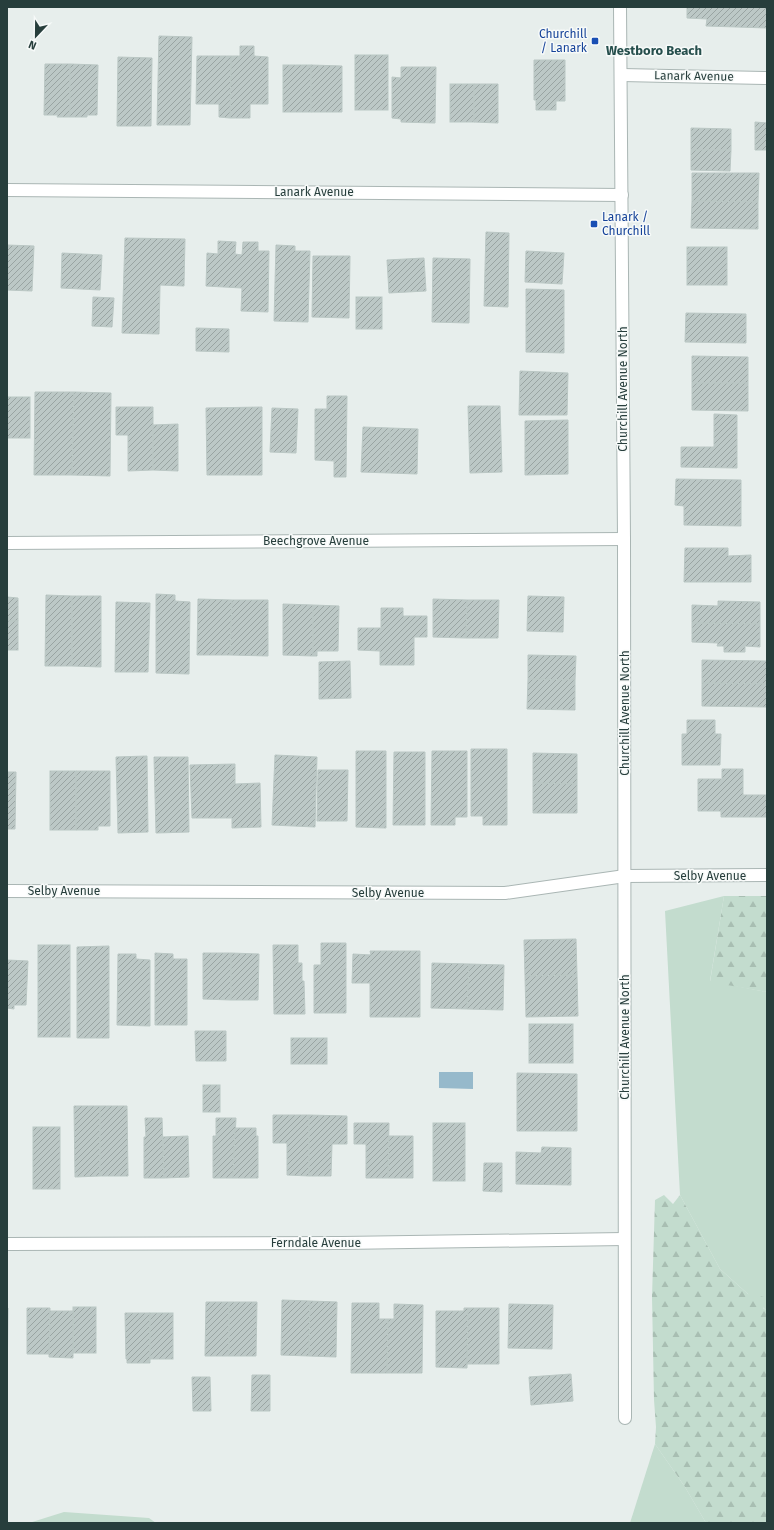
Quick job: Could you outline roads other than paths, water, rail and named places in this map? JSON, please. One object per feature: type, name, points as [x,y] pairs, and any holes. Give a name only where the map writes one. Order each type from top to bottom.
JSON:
[{"type":"street","name":"Churchill Avenue North","points":[[620,7],[622,75],[625,876],[624,1418]]},
{"type":"street","name":"Lanark Avenue","points":[[622,75],[767,78]]},
{"type":"street","name":"Lanark Avenue","points":[[7,190],[622,195]]},
{"type":"street","name":"Beechgrove Avenue","points":[[7,543],[624,539]]},
{"type":"street","name":"Selby Avenue","points":[[7,891],[505,893],[625,876],[767,875]]},
{"type":"street","name":"Ferndale Avenue","points":[[7,1244],[342,1243],[624,1239]]},
{"type":"water","points":[[439,1072],[473,1072],[473,1089],[439,1088]]},
{"type":"place","name":"Churchill / Lanark","points":[[595,41]]},
{"type":"place","name":"Lanark / Churchill","points":[[594,224]]},
{"type":"district","name":"Westboro Beach","points":[[654,50]]}]
